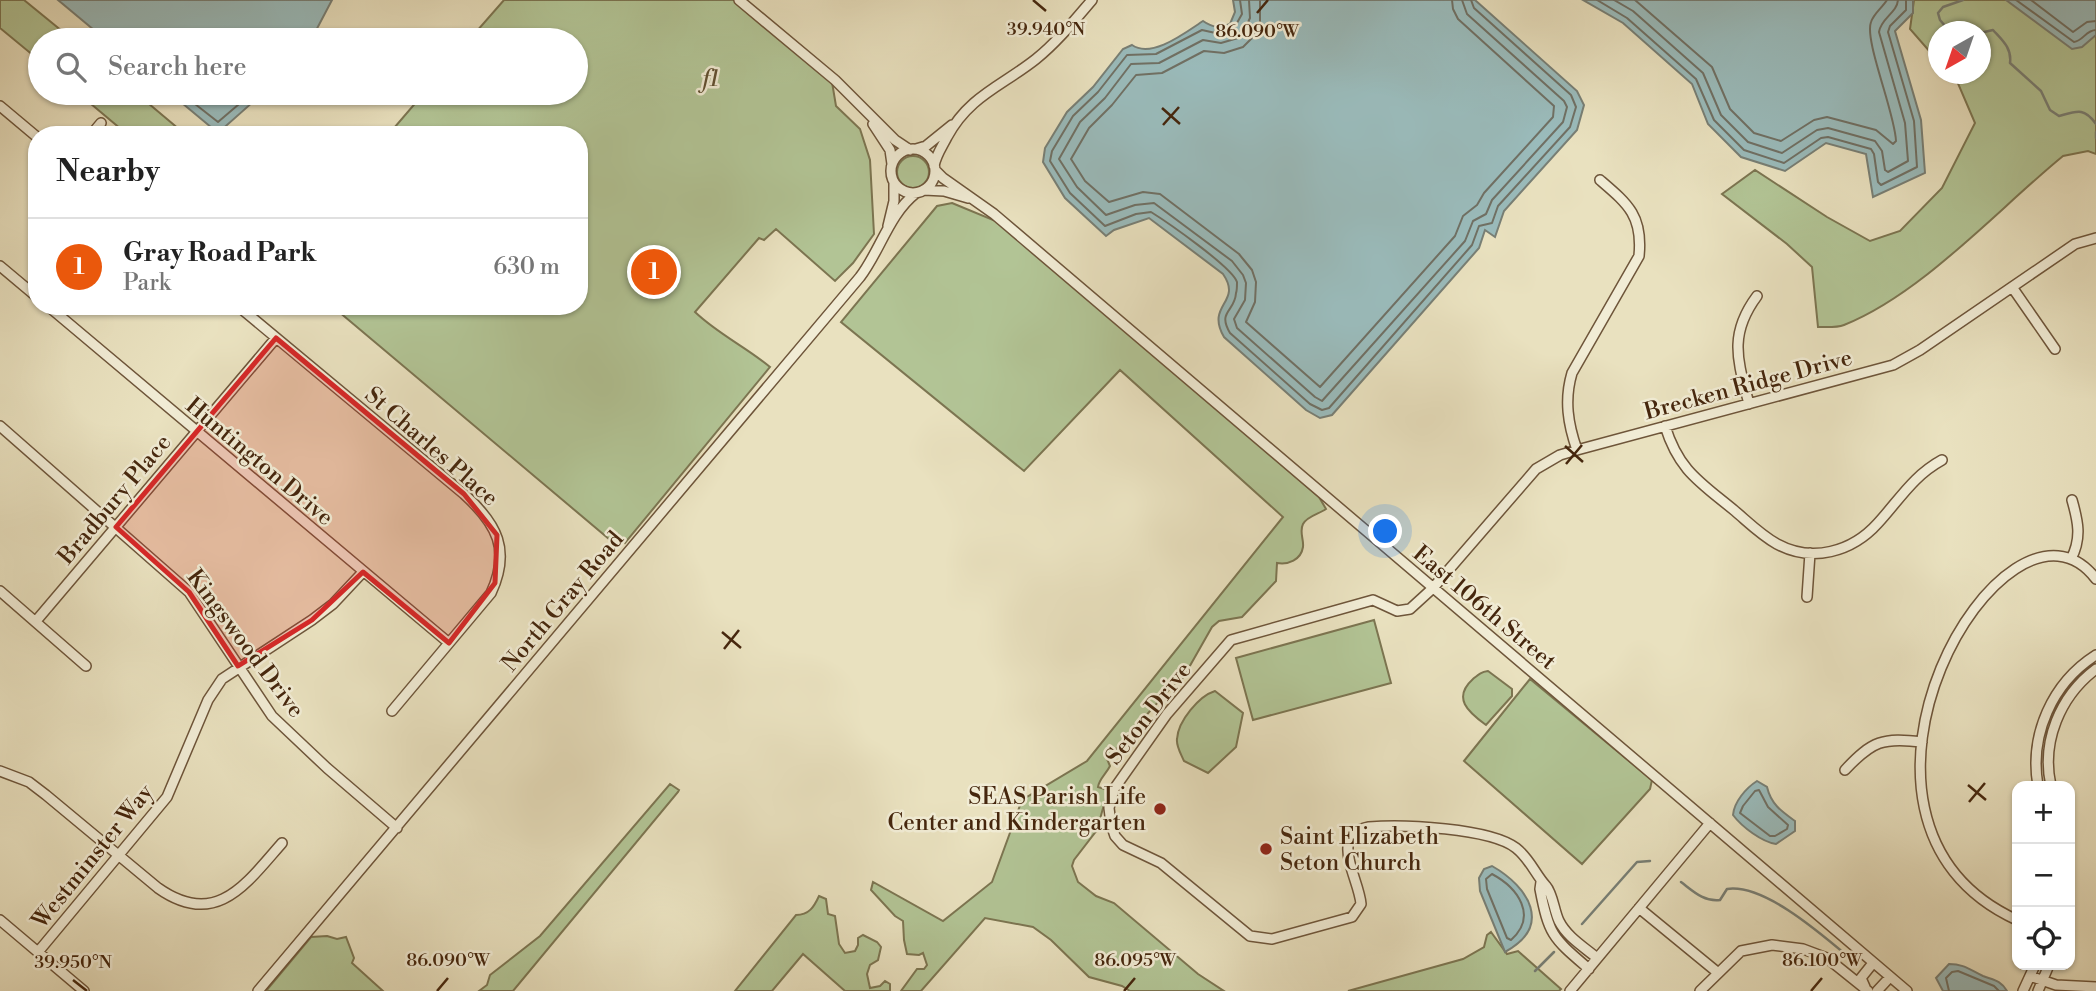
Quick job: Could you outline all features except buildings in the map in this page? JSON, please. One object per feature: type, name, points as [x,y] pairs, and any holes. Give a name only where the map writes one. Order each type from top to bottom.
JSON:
[{"type":"street","points":[[739,0],[835,80],[895,140],[911,150],[929,156],[934,168]]},
{"type":"street","points":[[892,166],[900,154],[926,146],[982,95],[1048,49],[1091,0]]},
{"type":"street","points":[[0,106],[28,129]]},
{"type":"street","points":[[867,113],[890,150],[894,182],[903,191],[920,192],[931,184],[937,154],[952,125]]},
{"type":"street","name":"East 106th Street","points":[[934,168],[943,178],[994,214],[1907,991]]},
{"type":"street","points":[[1577,450],[1567,409],[1572,373],[1639,256],[1640,243],[1635,215],[1624,200],[1600,180]]},
{"type":"street","name":"North Gray Road","points":[[887,231],[894,201],[894,182]]},
{"type":"street","name":"East 106th Street","points":[[920,192],[944,191],[973,199]]},
{"type":"street","name":"North Gray Road","points":[[258,991],[860,277],[906,201],[920,192]]},
{"type":"street","name":"Brecken Ridge Drive","points":[[1433,588],[1536,469],[1560,456],[1893,365],[1920,350],[2075,244],[2096,239]]},
{"type":"street","points":[[0,266],[28,289]]},
{"type":"street","points":[[2012,286],[2055,349]]},
{"type":"street","points":[[1749,404],[1738,365],[1737,339],[1745,312],[1756,296]]},
{"type":"street","name":"Huntington Drive","points":[[58,315],[449,643]]},
{"type":"street","name":"St Charles Place","points":[[249,315],[482,510],[497,536],[501,558],[495,583],[484,602],[392,711]]},
{"type":"street","name":"Bradbury Place","points":[[36,621],[276,338]]},
{"type":"street","name":"Kingswood Drive","points":[[0,426],[189,592],[272,716],[397,828]]},
{"type":"street","points":[[1665,426],[1672,449],[1695,477],[1769,539],[1779,545],[1810,553],[1831,552],[1860,539],[1876,525],[1919,474],[1942,460]]},
{"type":"street","points":[[2071,559],[2079,531],[2072,500]]},
{"type":"street","points":[[1807,597],[1810,553]]},
{"type":"street","points":[[2012,917],[1978,896],[1956,873],[1941,852],[1927,820],[1922,798],[1922,742],[1930,700],[1943,661],[1959,630],[1979,603],[2016,567],[2046,556],[2071,559],[2087,569],[2096,579]]},
{"type":"street","name":"Westminster Way","points":[[38,951],[167,797],[208,700],[222,679],[238,666],[312,620],[333,604],[363,572]]},
{"type":"street","name":"Seton Drive","points":[[1433,588],[1415,606],[1405,610],[1397,611],[1373,600],[1231,640],[1167,713],[1114,789],[1109,808],[1115,836],[1132,851],[1161,863],[1241,930],[1260,939],[1272,939],[1352,917],[1359,911],[1362,904],[1361,895],[1346,849],[1351,837],[1362,828],[1414,828],[1496,837],[1524,855],[1547,887],[1563,928],[1597,958]]},
{"type":"street","points":[[0,591],[86,666]]},
{"type":"street","points":[[2038,781],[2037,751],[2048,710],[2066,680],[2096,655]]},
{"type":"street","points":[[2051,781],[2048,754],[2059,713],[2073,691],[2096,669]]},
{"type":"street","points":[[1845,770],[1872,745],[1897,739],[1922,742]]},
{"type":"street","points":[[0,771],[12,774],[37,789],[172,898],[199,905],[214,903],[235,894],[282,843]]},
{"type":"street","points":[[1570,991],[1710,823]]},
{"type":"street","name":"Seton Drive","points":[[1541,882],[1539,889],[1551,933],[1589,969]]},
{"type":"street","points":[[1639,908],[1717,972]]},
{"type":"street","points":[[0,920],[84,991]]},
{"type":"street","points":[[1700,991],[1741,951],[1772,945],[1789,945],[1827,958],[1870,991]]},
{"type":"street","points":[[1870,991],[1861,978],[1873,962]]},
{"type":"street","points":[[2023,991],[2033,970]]},
{"type":"street","points":[[2038,991],[2047,970]]},
{"type":"street","points":[[2030,976],[2076,987],[2096,987]]},
{"type":"street","points":[[1870,991],[1890,977]]},
{"type":"highlighted area","points":[[276,338],[464,494],[497,535],[495,583],[449,643],[363,572],[312,620],[238,666],[189,592],[116,527]]},
{"type":"green space","points":[[0,0],[24,0],[58,28],[28,28],[28,51],[0,28]]},
{"type":"green space","name":"f1","points":[[504,0],[735,0],[832,82],[836,106],[860,129],[870,160],[874,234],[853,263],[835,281],[776,229],[764,240],[759,238],[695,312],[770,367],[625,543],[618,534],[609,539],[343,315],[588,315],[588,126],[396,126],[414,105],[588,105],[588,28],[480,28]]},
{"type":"green space","points":[[1914,0],[2096,0],[2096,154],[2088,151],[2063,156],[1958,249],[1902,293],[1844,325],[1818,327],[1812,267],[1787,244],[1722,194],[1755,170],[1827,217],[1870,241],[1900,231],[1942,188],[1975,123],[1958,84],[1991,84],[1991,21],[1928,21],[1928,50],[1910,29]]},
{"type":"green space","points":[[92,105],[150,105],[175,126],[117,126]]},
{"type":"green space","points":[[913,156],[924,161],[929,172],[924,183],[913,188],[902,183],[897,172],[902,161]]},
{"type":"green space","points":[[952,203],[1003,224],[1319,497],[1326,509],[1303,524],[1303,547],[1300,555],[1290,562],[1277,563],[1276,581],[1242,617],[1219,621],[1212,627],[1183,678],[1176,682],[1107,759],[1110,766],[1098,787],[1108,790],[1097,830],[1072,866],[1078,882],[1096,896],[1114,903],[1198,974],[1224,991],[1130,991],[1122,986],[1089,977],[1051,940],[1033,927],[985,918],[921,991],[901,991],[917,969],[924,969],[927,965],[923,953],[907,954],[903,921],[871,890],[873,882],[943,921],[992,882],[1022,800],[1087,761],[1283,517],[1120,370],[1024,471],[841,322],[937,206]]},
{"type":"green space","points":[[1374,620],[1391,683],[1253,720],[1236,658]]},
{"type":"green space","points":[[1488,671],[1512,689],[1512,696],[1486,725],[1468,710],[1463,698],[1473,679]]},
{"type":"green space","points":[[1530,679],[1652,780],[1650,789],[1582,864],[1464,761]]},
{"type":"green space","points":[[1215,691],[1243,713],[1236,747],[1208,773],[1184,761],[1177,739],[1190,710],[1202,698]]},
{"type":"green space","points":[[670,784],[679,790],[678,792],[513,991],[479,991],[487,985],[490,975],[540,936]]},
{"type":"green space","points":[[819,896],[826,899],[828,914],[835,916],[839,944],[845,953],[855,951],[858,938],[863,935],[881,947],[878,960],[870,965],[867,974],[870,988],[880,986],[885,981],[890,984],[890,991],[845,991],[803,954],[772,991],[735,991],[796,915],[810,910]]},
{"type":"green space","points":[[1491,932],[1507,954],[1518,951],[1561,989],[1348,991],[1463,959],[1484,947],[1487,935]]},
{"type":"green space","points":[[327,936],[337,939],[346,937],[354,958],[352,963],[383,991],[266,991],[311,937]]},
{"type":"water","points":[[58,0],[332,0],[317,28],[92,28]]},
{"type":"water","points":[[1233,0],[1475,0],[1577,91],[1584,105],[1577,130],[1504,211],[1495,237],[1485,230],[1479,248],[1332,415],[1320,418],[1306,410],[1224,337],[1219,326],[1219,317],[1229,291],[1223,274],[1149,218],[1114,230],[1106,236],[1065,198],[1043,162],[1045,148],[1067,112],[1093,87],[1123,49],[1132,45],[1149,49],[1159,46],[1203,21],[1217,27],[1230,24],[1235,12]]},
{"type":"water","points":[[1583,0],[1913,0],[1913,13],[1895,31],[1921,120],[1925,173],[1873,197],[1866,154],[1826,143],[1785,171],[1741,157],[1708,124],[1692,84],[1623,23]]},
{"type":"water","points":[[2006,0],[2096,0],[2096,35],[2082,47],[2072,49]]},
{"type":"water","points":[[184,105],[250,105],[226,126],[210,126]]},
{"type":"water","points":[[1757,781],[1767,787],[1774,803],[1795,821],[1795,831],[1776,844],[1753,833],[1733,815],[1741,796]]},
{"type":"water","points":[[1492,866],[1525,896],[1532,919],[1520,942],[1505,952],[1480,891],[1479,878],[1484,869]]},
{"type":"water","points":[[1949,964],[1963,966],[1996,981],[2007,991],[1943,991],[1936,978]]},
{"type":"waterway","points":[[1941,21],[1938,13],[1943,7],[1963,0]]},
{"type":"waterway","points":[[1991,30],[2000,37],[2008,49],[2010,63],[2041,91],[2050,110],[2059,116],[2084,113],[2096,124]]},
{"type":"waterway","points":[[2096,132],[2096,138]]},
{"type":"waterway","points":[[1582,924],[1637,862],[1650,861]]},
{"type":"waterway","points":[[1681,882],[1699,895],[1714,900],[1720,900],[1727,889],[1760,895],[1796,915],[1857,964]]},
{"type":"waterway","points":[[1535,971],[1554,952]]},
{"type":"place","name":"Gray Road Park","points":[[654,272]]},
{"type":"place","name":"SEAS Parish Life Center and Kindergarten","points":[[1160,809]]},
{"type":"place","name":"Saint Elizabeth Seton Church","points":[[1266,849]]}]
